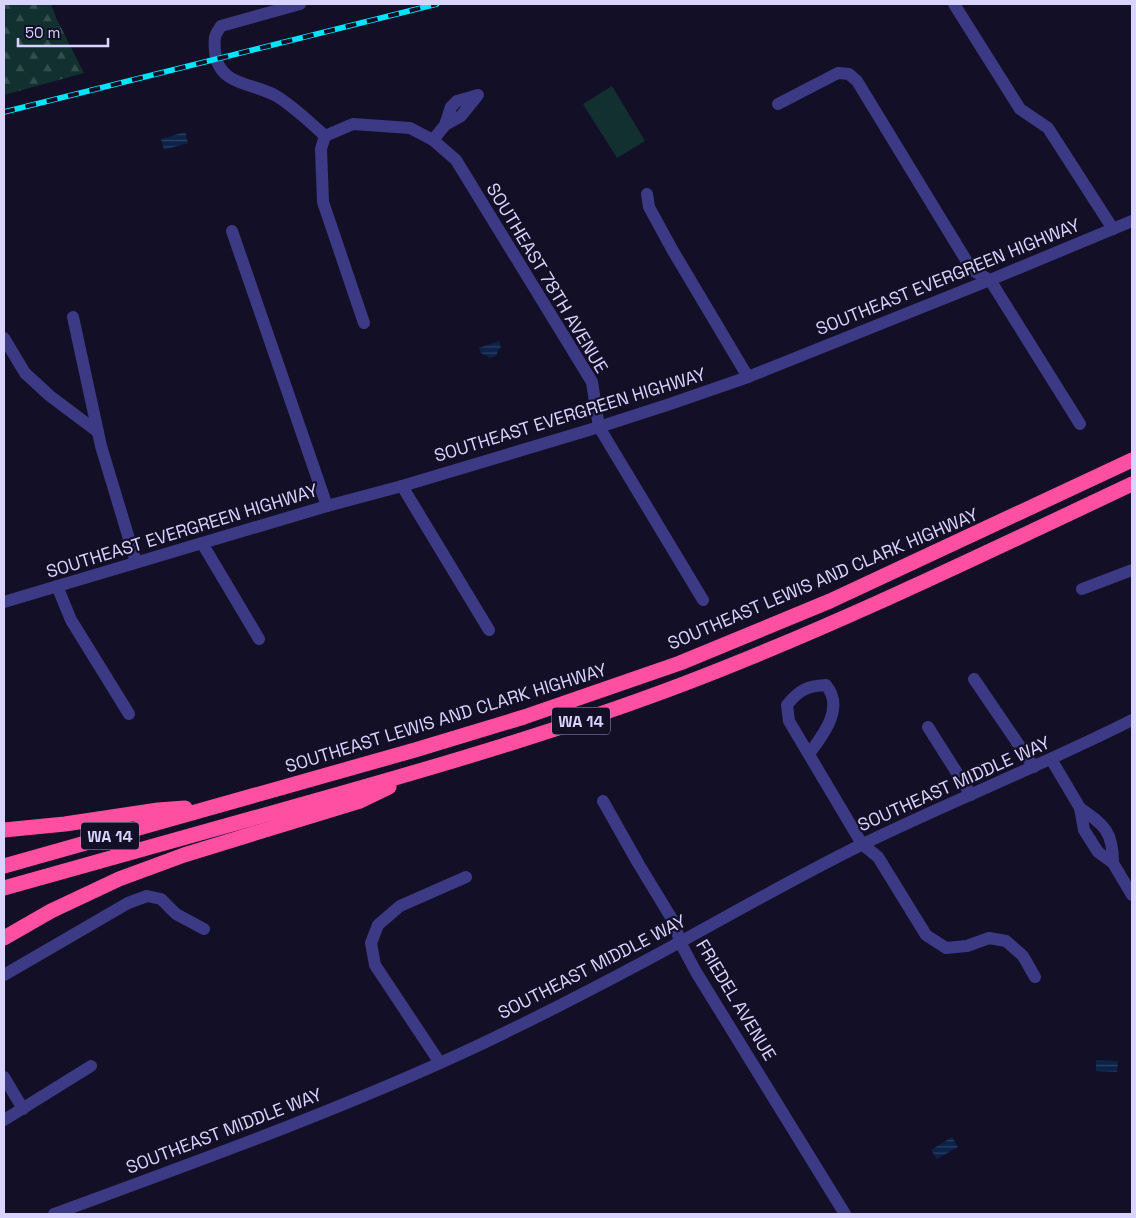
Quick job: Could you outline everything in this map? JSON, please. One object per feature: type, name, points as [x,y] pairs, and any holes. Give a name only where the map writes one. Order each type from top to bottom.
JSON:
[{"type":"highway","name":"SOUTHEAST LEWIS AND CLARK HIGHWAY","points":[[4,866],[415,750],[524,717],[680,663],[830,601],[1132,460]]},
{"type":"highway","name":"WA 14","points":[[4,888],[421,770],[534,736],[688,683],[838,621],[1132,484]]},
{"type":"highway","points":[[4,938],[51,911],[119,879],[192,852],[360,801],[421,770]]},
{"type":"highway","points":[[4,830],[65,824],[158,810],[216,806]]},
{"type":"street","points":[[300,4],[220,26],[214,36],[216,59],[226,76],[275,96],[297,110],[325,136],[321,149],[324,202],[364,323]]},
{"type":"street","points":[[954,4],[1020,109],[1048,128],[1113,228]]},
{"type":"street","points":[[778,104],[838,73],[848,74],[857,81],[972,270],[990,280],[1080,424]]},
{"type":"street","name":"SOUTHEAST 78TH AVENUE","points":[[325,136],[353,124],[410,128],[433,140],[456,160],[592,382],[599,427],[703,600]]},
{"type":"street","points":[[433,140],[445,124]]},
{"type":"street","points":[[647,194],[649,207],[673,251],[748,377]]},
{"type":"street","name":"SOUTHEAST EVERGREEN HIGHWAY","points":[[4,602],[599,427],[748,377],[1132,221]]},
{"type":"street","points":[[232,231],[327,506]]},
{"type":"street","points":[[73,317],[98,432],[136,562]]},
{"type":"street","points":[[4,338],[25,374],[50,396],[98,432]]},
{"type":"street","points":[[402,486],[489,630]]},
{"type":"street","points":[[202,543],[259,639]]},
{"type":"street","points":[[1082,589],[1132,570]]},
{"type":"street","points":[[57,586],[71,620],[129,714]]},
{"type":"street","points":[[974,678],[1034,767]]},
{"type":"street","points":[[809,754],[825,731],[833,714],[832,692],[826,685],[810,686],[796,694],[787,706],[789,721],[862,844],[878,857],[926,935],[946,948],[967,946],[989,938],[1006,941],[1023,956],[1035,977]]},
{"type":"street","name":"SOUTHEAST MIDDLE WAY","points":[[54,1214],[401,1081],[528,1021],[862,844],[1034,767],[1132,720]]},
{"type":"street","points":[[928,727],[971,795]]},
{"type":"street","points":[[1050,759],[1080,808],[1084,830],[1098,852],[1113,863],[1132,895]]},
{"type":"street","name":"FRIEDEL AVENUE","points":[[603,801],[675,924],[680,942],[696,972],[845,1214]]},
{"type":"street","points":[[1080,808],[1101,823],[1113,844],[1113,863]]},
{"type":"street","points":[[440,1063],[376,965],[371,943],[378,925],[400,906],[466,876]]},
{"type":"street","points":[[4,975],[128,903],[147,896],[161,899],[176,914],[204,929]]},
{"type":"street","points":[[4,1120],[91,1066]]},
{"type":"street","points":[[4,1077],[23,1109]]},
{"type":"green space","points":[[4,4],[51,4],[84,73],[4,95]]},
{"type":"green space","points":[[612,86],[645,141],[617,158],[583,104]]},
{"type":"water","points":[[185,132],[188,143],[164,150],[161,139]]},
{"type":"water","points":[[499,341],[501,348],[496,356],[490,358],[481,353],[479,348]]},
{"type":"water","points":[[1096,1060],[1118,1061],[1117,1072],[1096,1071]]},
{"type":"water","points":[[952,1137],[958,1147],[937,1159],[931,1150]]},
{"type":"railway","points":[[4,112],[437,4]]}]
